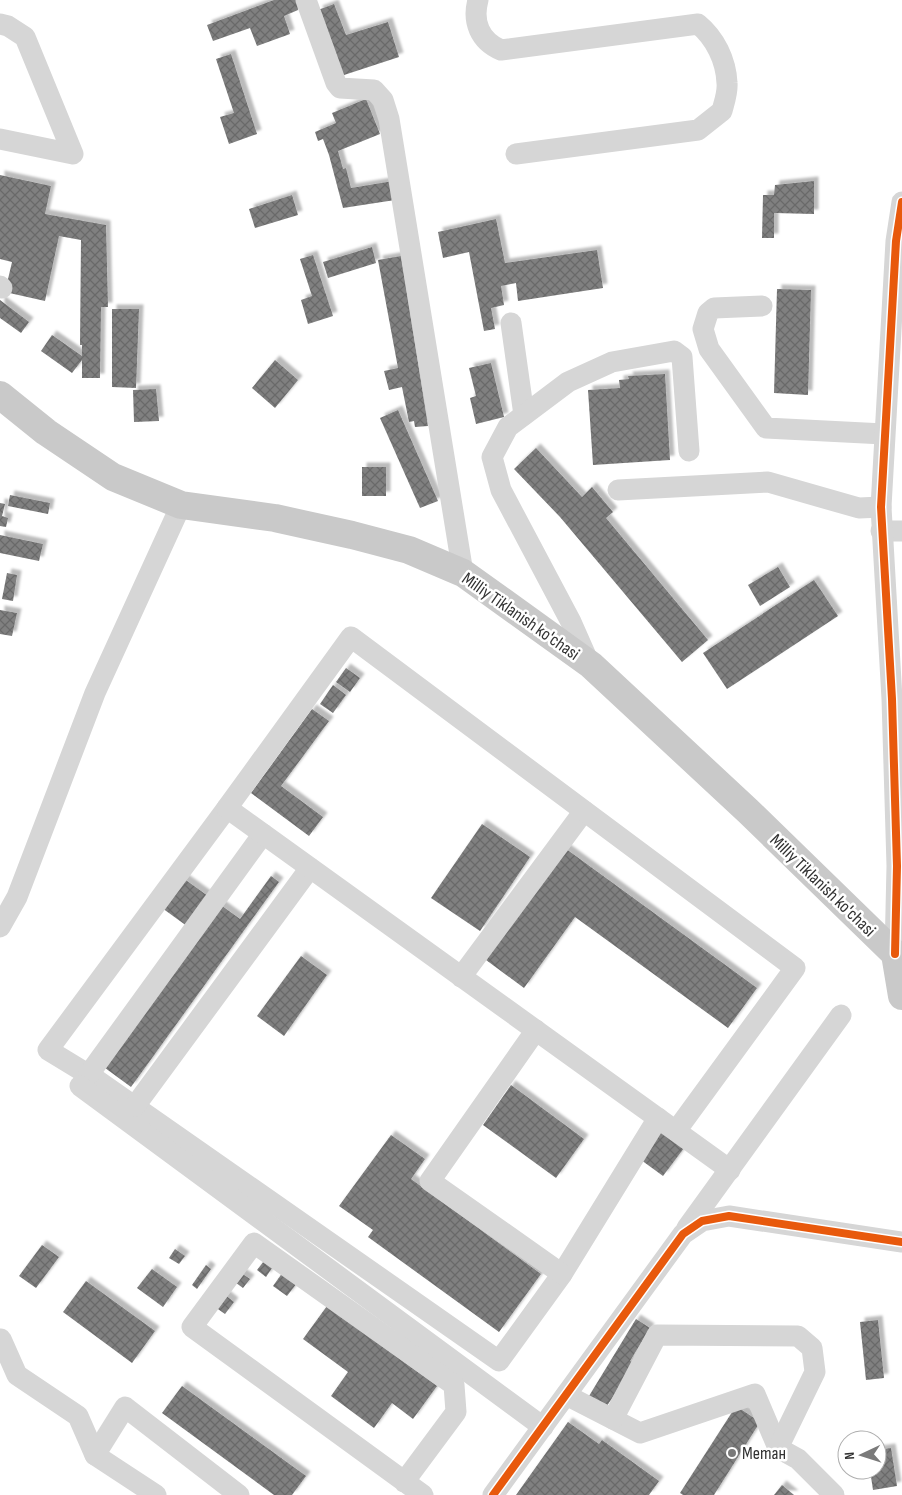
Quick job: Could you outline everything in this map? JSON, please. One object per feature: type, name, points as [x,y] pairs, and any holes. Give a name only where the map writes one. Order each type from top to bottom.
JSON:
[{"type":"main road","name":"Milliy Tiklanish ko'chasi","points":[[0,395],[46,432],[113,477],[181,505],[275,518],[352,534],[409,550],[463,573],[590,665],[748,811],[895,954]]},
{"type":"main road","points":[[895,954],[902,996]]},
{"type":"street","points":[[306,0],[336,83],[340,88],[374,90],[383,100],[389,119],[463,573]]},
{"type":"street","points":[[478,0],[476,22],[481,35],[490,45],[502,50],[698,24],[711,34],[721,56],[727,84],[722,111],[698,130],[516,154]]},
{"type":"street","points":[[0,24],[8,26],[25,37],[73,154],[0,139]]},
{"type":"street","points":[[895,954],[899,866],[892,531],[881,507],[884,434],[895,376],[899,239],[902,202]]},
{"type":"street","points":[[762,306],[714,308],[708,313],[703,329],[709,349],[766,428],[884,434]]},
{"type":"street","points":[[511,323],[524,415]]},
{"type":"street","points":[[590,665],[571,622],[501,490],[492,457],[508,426],[568,382],[612,362],[674,351],[682,358],[689,451]]},
{"type":"street","points":[[618,490],[768,482],[859,508],[881,507]]},
{"type":"street","points":[[0,927],[16,897],[96,693],[181,505]]},
{"type":"street","points":[[542,1427],[84,1080],[48,1050],[351,637],[795,968],[676,1131]]},
{"type":"street","points":[[227,808],[730,1170]]},
{"type":"street","points":[[461,976],[584,810]]},
{"type":"street","points":[[84,1080],[263,834]]},
{"type":"street","points":[[135,1106],[310,868]]},
{"type":"street","points":[[493,1495],[841,1015]]},
{"type":"street","points":[[536,1030],[430,1181],[562,1274]]},
{"type":"street","points":[[84,1080],[135,1106],[499,1361],[562,1274],[658,1118]]},
{"type":"street","points":[[683,1234],[702,1221],[729,1216],[902,1242]]},
{"type":"street","points":[[404,1482],[456,1412],[454,1385],[254,1243],[192,1328],[404,1482],[423,1495]]},
{"type":"street","points":[[613,1419],[657,1335],[798,1336],[812,1348],[815,1372],[778,1448]]},
{"type":"street","points":[[1,1339],[17,1375],[78,1416],[95,1455],[156,1495]]},
{"type":"street","points":[[566,1395],[640,1433],[755,1394],[778,1448],[798,1459],[834,1495]]},
{"type":"street","points":[[95,1455],[125,1408],[239,1495]]},
{"type":"building","points":[[274,0],[297,0],[298,10],[284,16],[290,34],[257,46],[250,28],[213,41],[207,25]]},
{"type":"building","points":[[334,4],[346,35],[388,22],[399,57],[341,76],[318,10]]},
{"type":"building","points":[[231,54],[257,134],[229,144],[220,117],[234,113],[216,59]]},
{"type":"building","points":[[366,99],[380,134],[338,151],[343,169],[346,168],[351,188],[393,181],[395,200],[343,208],[329,155],[323,139],[318,141],[315,132],[336,123],[332,113]]},
{"type":"building","points":[[0,175],[51,186],[45,214],[106,225],[108,307],[101,307],[100,378],[82,378],[82,360],[72,373],[41,351],[52,335],[82,356],[82,345],[80,345],[81,240],[59,236],[45,301],[5,292],[12,262],[0,259]]},
{"type":"building","points":[[814,181],[814,214],[774,213],[774,238],[762,238],[763,195],[774,195],[775,185]]},
{"type":"building","points":[[292,195],[298,215],[255,228],[249,209]]},
{"type":"building","points":[[496,219],[505,263],[597,250],[603,288],[518,301],[516,283],[501,286],[504,305],[491,308],[495,329],[484,331],[469,252],[443,258],[438,232]]},
{"type":"building","points":[[372,247],[376,263],[328,278],[323,262]]},
{"type":"building","points":[[313,255],[333,316],[308,324],[301,300],[312,296],[300,259]]},
{"type":"building","points":[[401,256],[428,426],[415,427],[414,421],[409,422],[402,387],[389,390],[384,371],[398,368],[378,260]]},
{"type":"building","points":[[777,289],[811,290],[808,395],[774,393]]},
{"type":"building","points":[[0,300],[29,322],[21,333],[0,318]]},
{"type":"building","points":[[112,309],[139,309],[136,388],[112,387]]},
{"type":"building","points":[[275,360],[298,380],[275,408],[252,388]]},
{"type":"building","points":[[491,363],[504,417],[476,424],[470,398],[476,396],[469,368]]},
{"type":"building","points":[[665,374],[670,460],[593,465],[588,390],[620,388],[619,380],[629,379],[628,376]]},
{"type":"building","points":[[156,389],[159,421],[134,422],[133,390]]},
{"type":"building","points":[[398,410],[438,501],[420,508],[380,418]]},
{"type":"building","points":[[536,448],[582,497],[592,487],[613,512],[606,518],[708,640],[682,662],[560,517],[514,469]]},
{"type":"building","points":[[362,467],[386,467],[386,496],[362,496]]},
{"type":"building","points":[[10,495],[50,503],[48,514],[8,506]]},
{"type":"building","points":[[0,503],[5,504],[2,516],[8,518],[6,527],[0,526]]},
{"type":"building","points":[[0,535],[43,544],[39,561],[0,553]]},
{"type":"building","points":[[778,567],[790,587],[760,606],[748,585]]},
{"type":"building","points":[[7,573],[17,575],[13,601],[2,599]]},
{"type":"building","points":[[814,580],[838,616],[727,689],[703,653]]},
{"type":"building","points":[[0,610],[17,613],[12,636],[0,634]]},
{"type":"building","points":[[346,668],[360,678],[350,692],[336,682]]},
{"type":"building","points":[[333,685],[346,695],[333,713],[320,704]]},
{"type":"building","points":[[312,709],[329,721],[281,786],[323,817],[309,836],[251,793]]},
{"type":"building","points":[[482,824],[530,857],[480,931],[431,898]]},
{"type":"building","points":[[562,846],[757,988],[728,1028],[575,917],[524,988],[482,957]]},
{"type":"building","points":[[271,876],[279,882],[131,1087],[101,1065],[218,903],[240,919]]},
{"type":"building","points":[[183,878],[212,899],[191,929],[162,908]]},
{"type":"building","points":[[301,956],[327,975],[284,1036],[257,1016]]},
{"type":"building","points":[[511,1085],[584,1139],[556,1178],[483,1125]]},
{"type":"building","points":[[660,1124],[687,1144],[663,1176],[637,1157]]},
{"type":"building","points":[[391,1135],[425,1159],[411,1179],[541,1274],[499,1332],[368,1237],[373,1230],[339,1206]]},
{"type":"building","points":[[42,1245],[59,1257],[36,1288],[19,1276]]},
{"type":"building","points":[[175,1249],[185,1256],[179,1264],[169,1258]]},
{"type":"building","points":[[264,1261],[272,1268],[266,1277],[257,1270]]},
{"type":"building","points":[[206,1265],[211,1269],[197,1289],[192,1285]]},
{"type":"building","points":[[152,1269],[177,1287],[163,1307],[137,1288]]},
{"type":"building","points":[[238,1271],[250,1279],[243,1288],[232,1280]]},
{"type":"building","points":[[283,1272],[297,1283],[287,1296],[273,1286]]},
{"type":"building","points":[[86,1281],[155,1331],[132,1363],[63,1312]]},
{"type":"building","points":[[224,1294],[234,1302],[225,1314],[215,1307]]},
{"type":"building","points":[[327,1306],[437,1386],[413,1419],[392,1403],[374,1428],[331,1396],[348,1372],[303,1339]]},
{"type":"building","points":[[636,1319],[650,1328],[630,1361],[634,1363],[607,1406],[589,1396]]},
{"type":"building","points":[[878,1320],[884,1378],[866,1380],[860,1322]]},
{"type":"building","points":[[182,1386],[306,1476],[292,1495],[274,1495],[162,1413]]},
{"type":"building","points":[[736,1406],[760,1422],[714,1495],[683,1495],[680,1493]]},
{"type":"building","points":[[568,1422],[599,1444],[602,1440],[659,1481],[649,1495],[516,1495]]},
{"type":"building","points":[[891,1448],[897,1486],[873,1490],[872,1480],[887,1480],[887,1449]]},
{"type":"building","points":[[782,1485],[794,1495],[774,1495]]},
{"type":"cycle path","points":[[895,954],[897,866],[892,699],[881,507],[896,241],[902,202]]},
{"type":"cycle path","points":[[493,1495],[683,1234],[702,1221],[729,1216],[902,1242]]},
{"type":"place","name":"Метан","points":[[732,1453]]}]
